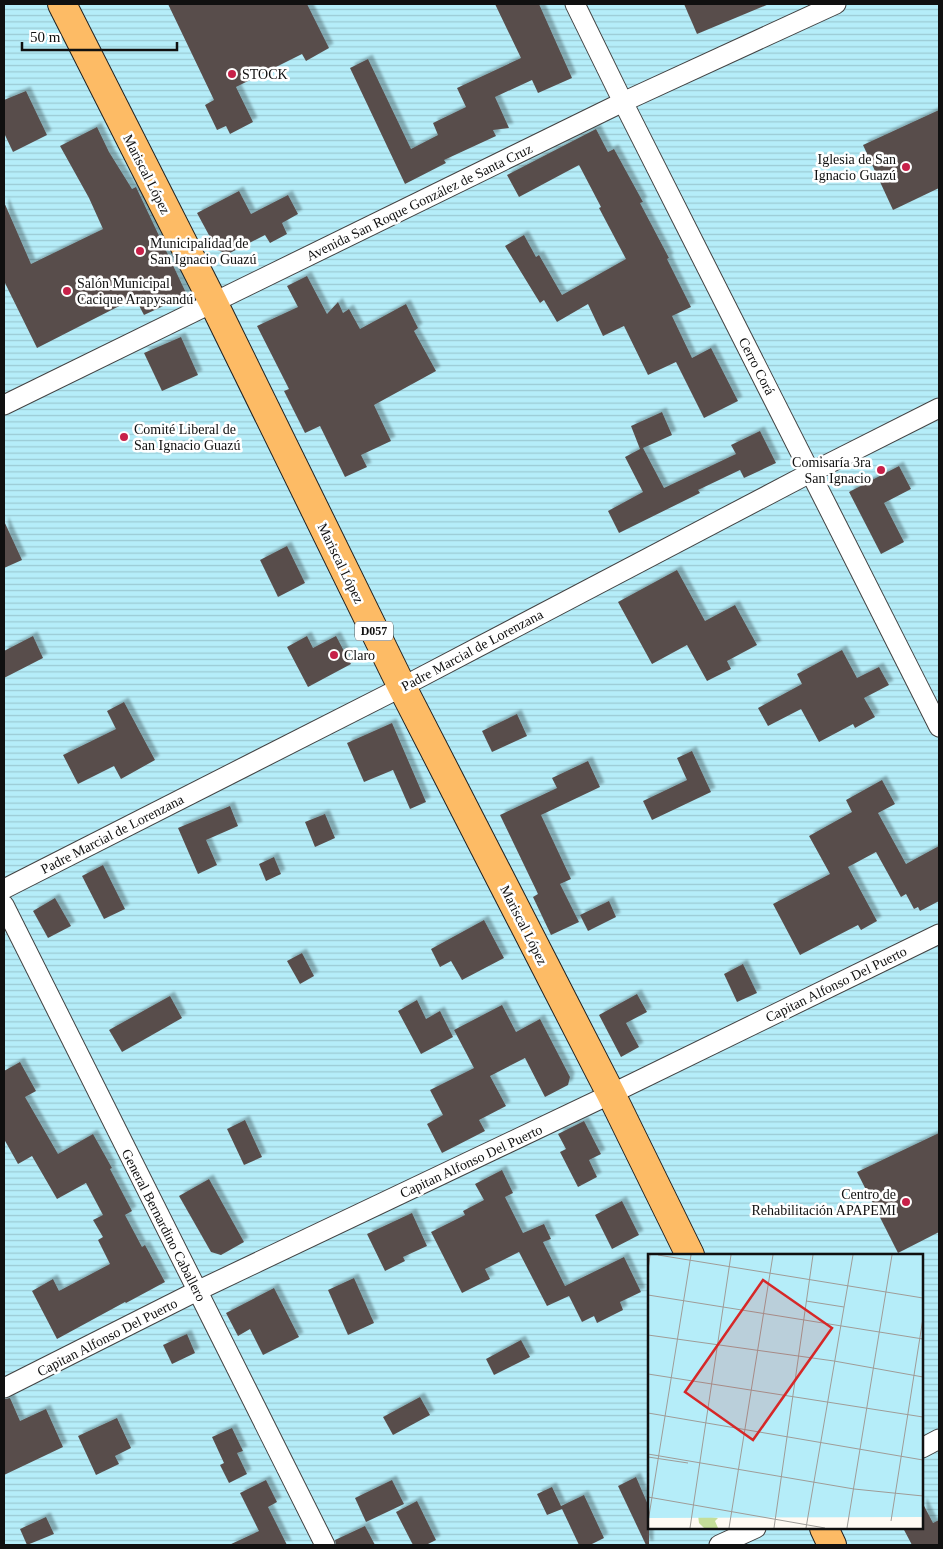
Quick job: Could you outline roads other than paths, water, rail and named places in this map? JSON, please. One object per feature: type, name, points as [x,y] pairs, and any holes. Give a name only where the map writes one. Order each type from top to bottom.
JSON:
[{"type":"main road","name":"Mariscal López","points":[[62,4],[213,302],[402,687],[611,1094],[690,1254]]},
{"type":"main road","points":[[824,1529],[832,1545]]},
{"type":"street","name":"Cerro Corá","points":[[575,4],[939,727]]},
{"type":"street","name":"Avenida San Roque González de Santa Cruz","points":[[4,405],[623,102],[836,4]]},
{"type":"street","name":"Padre Marcial de Lorenzana","points":[[4,889],[402,687],[810,473],[939,408]]},
{"type":"street","name":"General Bernardino Caballero","points":[[4,904],[325,1545]]},
{"type":"street","name":"Capitan Alfonso Del Puerto","points":[[4,1388],[197,1291],[611,1094],[939,934]]},
{"type":"street","points":[[923,1448],[939,1440]]},
{"type":"street","points":[[719,1545],[754,1529]]},
{"type":"water","points":[[4,4],[939,4],[939,1545],[4,1545]]},
{"type":"place","name":"STOCK","points":[[232,74]]},
{"type":"place","name":"Iglesia de San Ignacio Guazú","points":[[906,167]]},
{"type":"place","name":"Municipalidad de San Ignacio Guazú","points":[[140,251]]},
{"type":"place","name":"Salón Municipal Cacique Arapysandú","points":[[67,291]]},
{"type":"place","name":"Comité Liberal de San Ignacio Guazú","points":[[124,437]]},
{"type":"place","name":"Comisaría 3ra San Ignacio","points":[[881,470]]},
{"type":"place","name":"Claro","points":[[334,655]]},
{"type":"place","name":"Centro de Rehabilitación APAPEMI","points":[[906,1202]]}]
